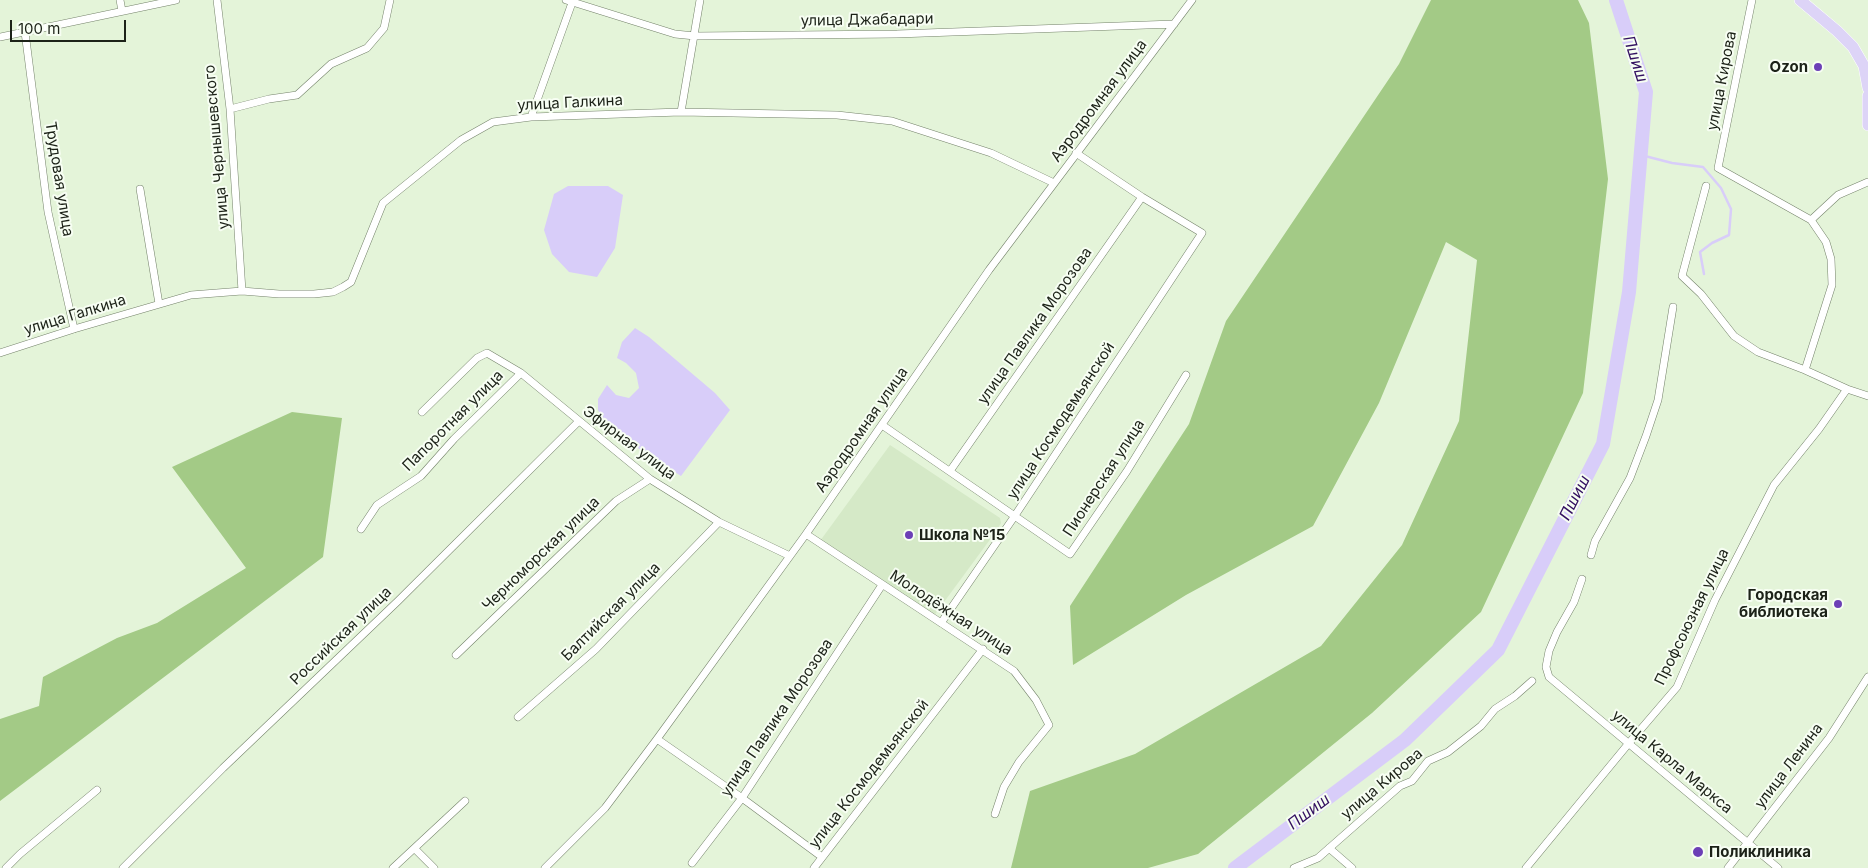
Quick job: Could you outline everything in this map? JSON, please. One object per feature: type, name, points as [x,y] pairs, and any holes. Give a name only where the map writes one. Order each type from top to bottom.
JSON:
[{"type":"main road","points":[[1800,0],[1853,47],[1864,66],[1868,88]]},
{"type":"main road","points":[[1868,96],[1868,125]]},
{"type":"street","points":[[120,0],[122,11]]},
{"type":"street","points":[[0,37],[176,0]]},
{"type":"street","name":"улица Чернышевского","points":[[217,0],[230,109],[242,291]]},
{"type":"street","points":[[230,109],[269,99],[297,95],[331,64],[366,48],[384,28],[390,0]]},
{"type":"street","points":[[681,112],[700,0]]},
{"type":"street","name":"Аэродромная улица","points":[[545,868],[605,808],[657,740],[806,534],[990,270],[1192,0]]},
{"type":"street","name":"улица Кирова","points":[[1752,0],[1718,168],[1811,220]]},
{"type":"street","points":[[531,117],[570,1]]},
{"type":"street","name":"улица Джабадари","points":[[570,1],[675,34],[695,36],[897,34],[1174,24]]},
{"type":"street","name":"Трудовая улица","points":[[25,32],[48,212],[74,329]]},
{"type":"street","name":"улица Галкина","points":[[0,353],[191,295],[242,291],[314,294],[332,292],[343,287],[351,282],[383,203],[469,136],[493,122],[531,117],[681,112],[837,115],[892,121],[991,153],[1054,183]]},
{"type":"street","points":[[1076,154],[1142,197]]},
{"type":"street","points":[[1805,370],[1832,285],[1831,259],[1826,242],[1811,220],[1838,196],[1868,182]]},
{"type":"street","points":[[1706,186],[1682,276],[1701,294],[1734,336],[1758,352],[1868,396]]},
{"type":"street","points":[[140,189],[159,304]]},
{"type":"street","name":"улица Космодемьянской","points":[[941,623],[1014,517],[1202,233],[1142,197]]},
{"type":"street","name":"улица Павлика Морозова","points":[[950,471],[1142,197]]},
{"type":"street","points":[[1591,555],[1595,541],[1630,478],[1658,400],[1672,307]]},
{"type":"street","name":"Эфирная улица","points":[[422,412],[477,358],[487,354],[521,374],[650,479],[719,522],[790,556]]},
{"type":"street","name":"Папоротная улица","points":[[360,528],[377,505],[421,476],[454,439],[521,374]]},
{"type":"street","name":"Пионерская улица","points":[[882,425],[1070,554],[1127,471],[1186,375]]},
{"type":"street","name":"Профсоюзная улица","points":[[1526,868],[1628,743],[1677,687],[1715,600],[1774,485],[1819,429],[1847,389]]},
{"type":"street","name":"Российская улица","points":[[123,868],[223,768],[398,601],[578,422]]},
{"type":"street","name":"Черноморская улица","points":[[456,654],[616,501],[650,479]]},
{"type":"street","name":"Балтийская улица","points":[[518,717],[596,649],[719,522]]},
{"type":"street","name":"Молодёжная улица","points":[[806,534],[1014,671],[1036,700],[1049,724],[1019,762],[1004,787],[995,814]]},
{"type":"street","name":"улица Карла Маркса","points":[[1582,579],[1574,602],[1556,632],[1549,651],[1546,667],[1549,677],[1778,868]]},
{"type":"street","name":"улица Павлика Морозова","points":[[692,863],[742,798],[882,585]]},
{"type":"street","name":"улица Космодемьянской","points":[[814,868],[983,649]]},
{"type":"street","name":"улица Ленина","points":[[1728,868],[1828,738],[1868,677]]},
{"type":"street","name":"улица Кирова","points":[[1294,868],[1318,858],[1400,786],[1412,781],[1428,761],[1448,752],[1481,726],[1495,709],[1515,696],[1532,681]]},
{"type":"street","points":[[657,740],[742,798],[822,857]]},
{"type":"street","points":[[6,868],[20,854],[98,790]]},
{"type":"street","points":[[394,868],[465,801]]},
{"type":"street","points":[[415,848],[434,868]]},
{"type":"street","points":[[1329,848],[1352,868]]},
{"type":"shaded area","points":[[568,186],[608,186],[623,195],[615,248],[597,277],[569,272],[552,254],[544,230],[554,194]]},
{"type":"shaded area","points":[[635,328],[649,337],[715,393],[730,410],[681,476],[607,428],[598,410],[598,399],[607,385],[616,395],[629,398],[639,388],[636,373],[626,363],[617,358],[622,342]]},
{"type":"shaded area","name":"Школа №15","points":[[890,445],[1000,518],[1001,523],[997,530],[933,617],[820,541]]},
{"type":"green space","points":[[1431,0],[1578,0],[1589,23],[1608,179],[1583,393],[1481,612],[1372,713],[1198,854],[1148,868],[1011,868],[1030,791],[1135,754],[1321,646],[1402,545],[1459,421],[1477,260],[1446,242],[1379,403],[1313,526],[1186,595],[1073,665],[1070,606],[1189,424],[1226,321],[1399,64]]},
{"type":"green space","points":[[292,412],[342,418],[323,557],[0,801],[0,719],[39,706],[43,677],[117,638],[157,623],[246,568],[172,467]]},
{"type":"waterway","name":"Пшиш","points":[[1235,868],[1405,740],[1498,650],[1603,444],[1629,292],[1646,92],[1616,0]]},
{"type":"waterway","points":[[1641,155],[1672,163],[1703,167],[1721,188],[1731,209],[1729,235],[1712,243],[1700,252],[1704,274]]},
{"type":"place","name":"Ozon","points":[[1818,67]]},
{"type":"place","name":"Школа №15","points":[[909,535]]},
{"type":"place","name":"Городская библиотека","points":[[1838,604]]},
{"type":"place","name":"Поликлиника","points":[[1698,852]]}]
